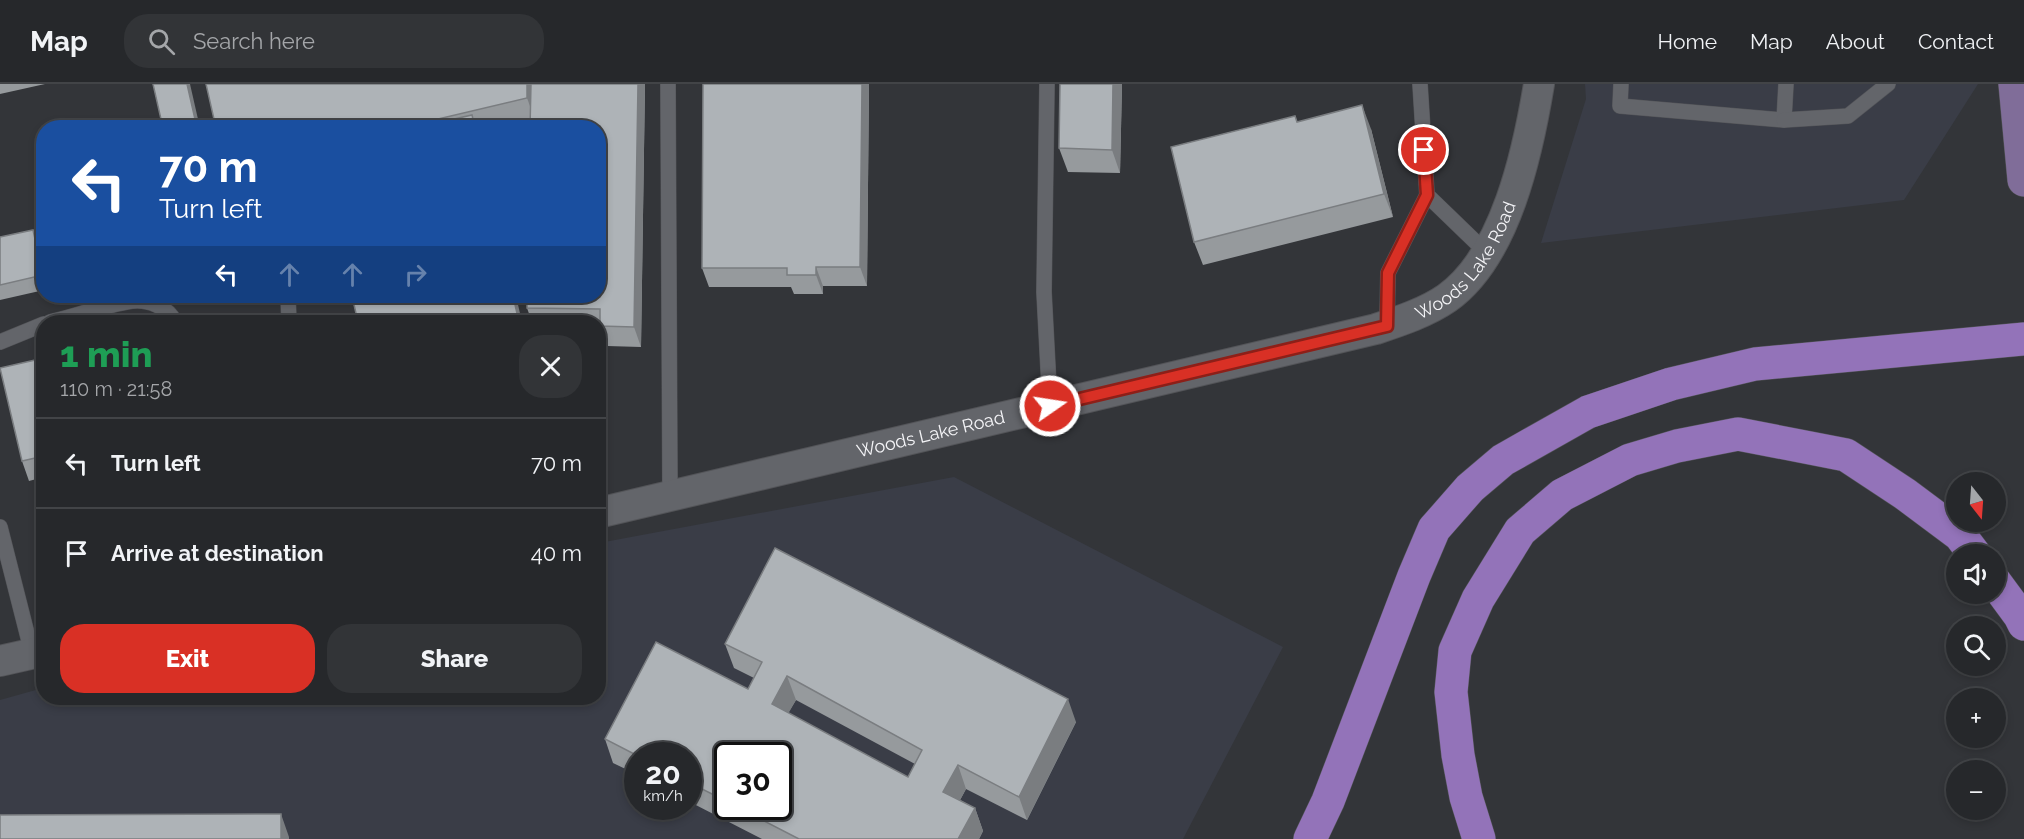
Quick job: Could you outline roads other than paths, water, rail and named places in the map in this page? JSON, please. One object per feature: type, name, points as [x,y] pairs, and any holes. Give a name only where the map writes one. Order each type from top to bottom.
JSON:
[{"type":"highway","points":[[1310,839],[1328,801],[1434,529],[1470,488],[1503,460],[1588,412],[1671,384],[1755,364],[2024,339]]},
{"type":"highway","points":[[1479,839],[1466,797],[1458,755],[1451,692],[1455,651],[1478,599],[1520,531],[1562,495],[1630,459],[1677,446],[1738,434],[1846,455],[1905,494],[1960,535],[1967,544]]},
{"type":"highway","points":[[2006,597],[2024,624]]},
{"type":"main road","points":[[2015,84],[2024,180]]},
{"type":"street","name":"Woods Lake Road","points":[[606,511],[1387,326],[1447,298],[1467,280],[1487,253],[1500,229],[1515,192],[1532,127],[1539,84]]},
{"type":"street","points":[[0,661],[36,652]]},
{"type":"lane","points":[[668,84],[670,495]]},
{"type":"lane","points":[[1047,84],[1044,292],[1050,406]]},
{"type":"lane","points":[[1387,326],[1388,273],[1427,195],[1420,84]]},
{"type":"lane","points":[[1621,84],[1620,106],[1784,120],[1848,116],[1888,84]]},
{"type":"lane","points":[[1784,120],[1786,84]]},
{"type":"lane","points":[[1427,195],[1487,253]]},
{"type":"lane","points":[[78,315],[125,303]]},
{"type":"lane","points":[[148,303],[155,304],[169,315]]},
{"type":"lane","points":[[0,342],[36,327]]},
{"type":"lane","points":[[0,527],[36,645]]}]
